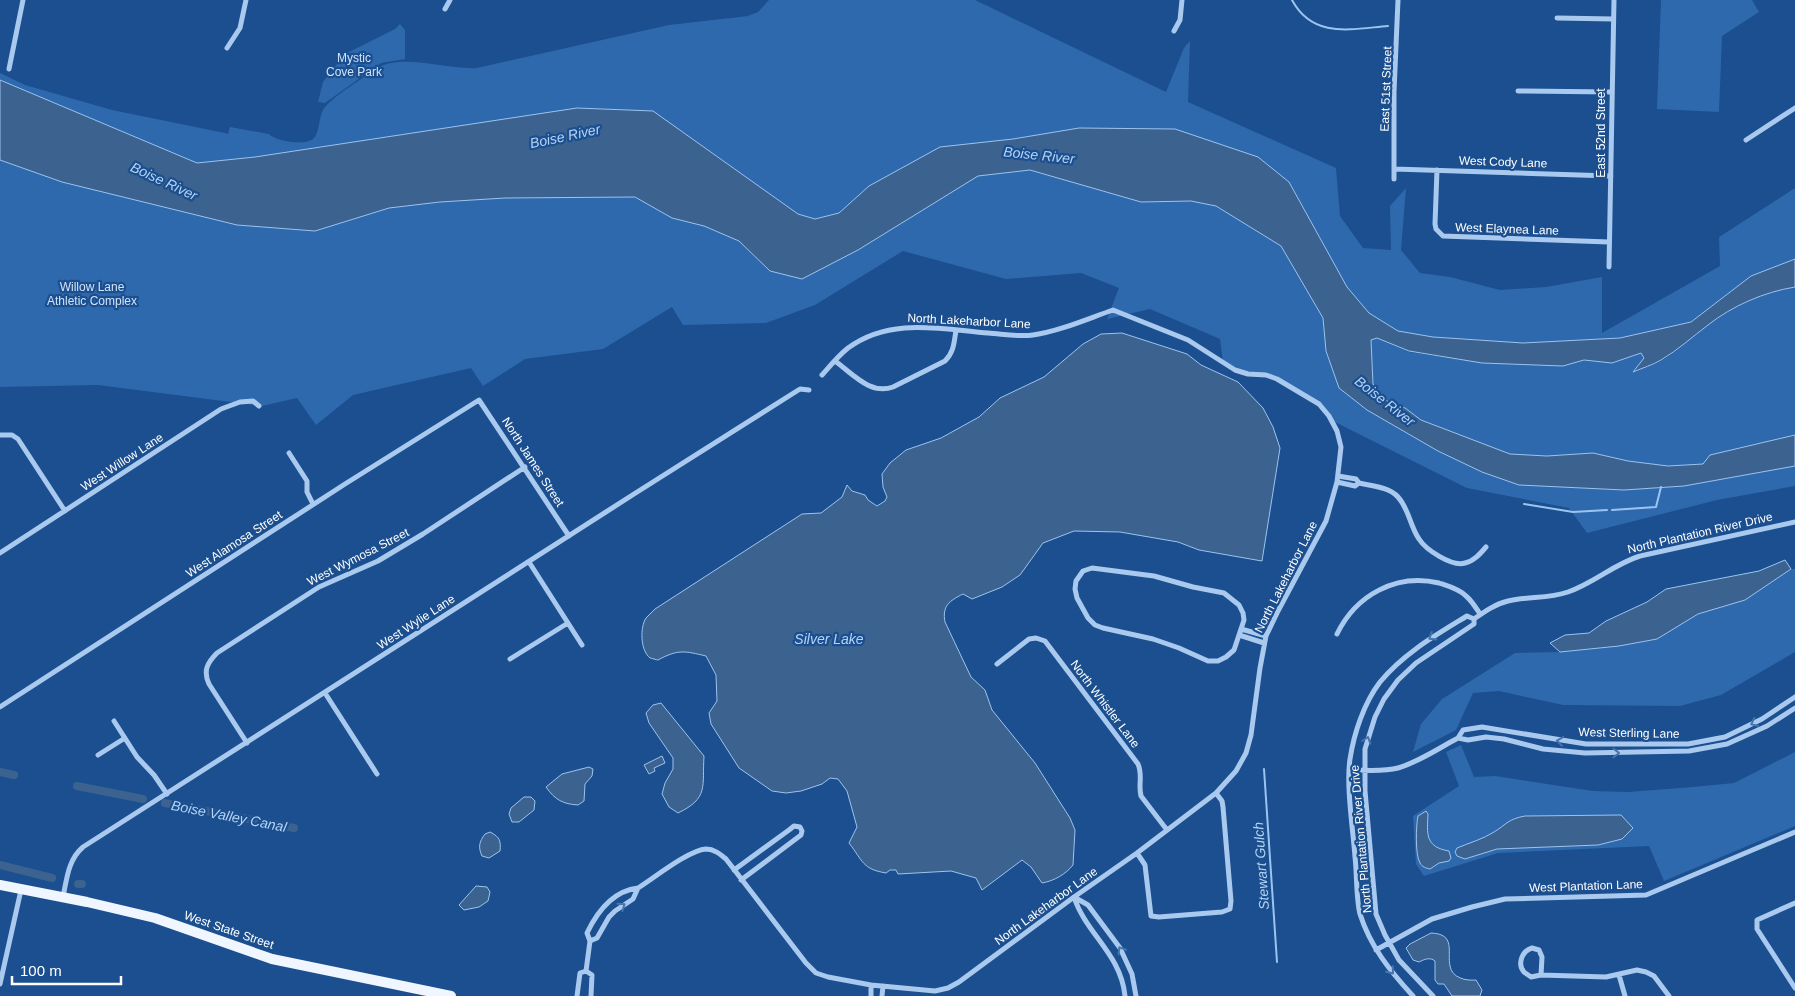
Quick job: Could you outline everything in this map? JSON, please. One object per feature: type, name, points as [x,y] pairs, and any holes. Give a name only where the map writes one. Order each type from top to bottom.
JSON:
[{"type":"main road","name":"West State Street","points":[[0,885],[155,918],[272,959],[451,996]]},
{"type":"street","points":[[9,69],[23,0]]},
{"type":"street","points":[[227,48],[240,28],[246,0]]},
{"type":"street","points":[[445,8],[450,0]]},
{"type":"street","points":[[1174,31],[1180,20],[1182,0]]},
{"type":"street","name":"East 51st Street","points":[[1394,179],[1394,98],[1398,0]]},
{"type":"street","name":"East 52nd Street","points":[[1609,267],[1614,0]]},
{"type":"street","points":[[1557,18],[1613,19]]},
{"type":"street","points":[[1518,91],[1611,92]]},
{"type":"street","points":[[1746,140],[1795,108]]},
{"type":"street","name":"West Cody Lane","points":[[1394,169],[1611,176]]},
{"type":"street","name":"West Elaynea Lane","points":[[1437,170],[1435,224],[1439,233],[1443,236],[1609,242]]},
{"type":"street","name":"North Lakeharbor Lane","points":[[586,970],[590,941],[587,933],[594,919],[609,901],[627,889],[638,888],[696,851],[708,849],[718,852],[734,870],[806,963],[816,973],[847,981],[924,991],[948,988],[1137,853],[1216,792],[1236,771],[1246,754],[1251,735],[1266,636],[1326,521],[1338,479],[1341,447],[1337,431],[1329,416],[1319,404],[1277,379],[1235,370],[1188,340],[1113,310],[1033,335],[1015,336],[911,327],[885,330],[861,340],[848,349],[822,375]]},
{"type":"street","points":[[835,361],[869,386],[877,390],[886,390],[945,361],[951,355],[954,347],[956,330]]},
{"type":"street","name":"West Wylie Lane","points":[[63,897],[70,865],[75,854],[800,389],[809,390]]},
{"type":"street","name":"North James Street","points":[[479,400],[569,536]]},
{"type":"street","name":"West Alamosa Street","points":[[0,707],[313,504],[479,400]]},
{"type":"street","name":"West Willow Lane","points":[[0,553],[221,409],[240,402],[253,401],[259,406]]},
{"type":"street","points":[[0,434],[12,435],[18,439],[65,511]]},
{"type":"street","points":[[289,454],[307,481],[307,492],[313,504]]},
{"type":"street","name":"West Wymosa Street","points":[[247,743],[206,677],[206,668],[210,660],[217,653],[307,595],[385,556],[423,534],[524,467]]},
{"type":"street","points":[[1338,479],[1355,486],[1359,483],[1383,488],[1399,498],[1419,540],[1431,552],[1450,561],[1464,564],[1474,560],[1486,547]]},
{"type":"street","name":"North Plantation River Drive","points":[[1433,996],[1399,960],[1388,942],[1376,914],[1364,770],[1365,749],[1375,717],[1388,693],[1398,680],[1416,663],[1463,633],[1474,624],[1474,619],[1493,606],[1509,601],[1544,598],[1570,592],[1622,562],[1640,556],[1795,522]]},
{"type":"street","points":[[529,562],[582,645]]},
{"type":"street","points":[[1092,568],[1102,568],[1122,573],[1154,576],[1224,593],[1240,606],[1244,620],[1241,629],[1234,650],[1226,657],[1208,661],[1153,639],[1095,625],[1088,618],[1077,598],[1076,581],[1083,571],[1092,568]]},
{"type":"street","points":[[1337,634],[1346,618],[1365,598],[1388,586],[1406,581],[1424,581],[1451,587],[1467,596],[1480,614]]},
{"type":"street","name":"North Plantation River Drive","points":[[1413,996],[1389,970],[1376,950],[1360,913],[1350,760],[1356,730],[1365,708],[1379,683],[1398,662],[1423,642],[1467,616],[1474,619]]},
{"type":"street","points":[[510,659],[568,623]]},
{"type":"street","points":[[1241,629],[1266,636]]},
{"type":"street","points":[[1239,636],[1264,642]]},
{"type":"street","name":"North Whistler Lane","points":[[997,664],[1029,640],[1036,638],[1044,641],[1138,764],[1141,774],[1139,789],[1141,796],[1167,830]]},
{"type":"street","points":[[324,693],[377,774]]},
{"type":"street","name":"West Sterling Lane","points":[[1350,770],[1397,768],[1415,761],[1458,738],[1463,730],[1482,727],[1586,744],[1688,744],[1725,737],[1762,719],[1795,697]]},
{"type":"street","name":"West Sterling Lane","points":[[1458,738],[1468,740],[1486,737],[1495,738],[1543,749],[1585,754],[1689,751],[1727,744],[1767,726],[1795,708]]},
{"type":"street","points":[[114,721],[137,757],[154,775],[167,794]]},
{"type":"street","points":[[98,755],[125,738]]},
{"type":"street","points":[[1137,853],[1145,865],[1151,916],[1159,917],[1230,910],[1231,901],[1223,806],[1216,792]]},
{"type":"street","points":[[734,870],[794,826],[800,826],[801,835],[741,880]]},
{"type":"street","name":"West Plantation Lane","points":[[1376,950],[1432,919],[1505,899],[1646,895],[1795,832]]},
{"type":"street","name":"North Lakeharbor Lane","points":[[590,941],[597,938],[615,911],[633,899],[638,888]]},
{"type":"street","points":[[0,984],[21,890]]},
{"type":"street","points":[[1074,897],[1078,911],[1116,964],[1125,996]]},
{"type":"street","points":[[1074,897],[1088,905],[1120,948],[1132,974],[1136,996]]},
{"type":"street","points":[[1795,903],[1757,920],[1757,929],[1795,988]]},
{"type":"street","points":[[1541,974],[1542,957],[1539,950],[1532,948],[1526,950],[1522,955],[1522,968],[1524,973],[1532,977],[1541,974],[1606,977],[1637,970],[1654,976],[1669,996]]},
{"type":"street","name":"North Lakeharbor Lane","points":[[577,996],[580,973],[586,970]]},
{"type":"street","name":"North Lakeharbor Lane","points":[[586,970],[592,975],[591,996]]},
{"type":"street","points":[[1619,975],[1624,996]]},
{"type":"street","points":[[870,996],[872,985]]},
{"type":"street","points":[[882,996],[883,986]]},
{"type":"green space","points":[[769,0],[975,0],[1166,92],[1184,48],[1190,41],[1188,102],[1336,168],[1340,216],[1363,248],[1391,250],[1390,206],[1406,188],[1401,250],[1420,273],[1450,277],[1500,290],[1546,287],[1602,277],[1602,333],[1720,266],[1719,237],[1795,188],[1795,259],[1751,276],[1691,322],[1620,338],[1523,343],[1433,337],[1398,331],[1369,313],[1347,287],[1289,182],[1079,128],[1013,139],[869,186],[839,213],[815,219],[798,214],[653,111],[577,108],[255,157],[197,163],[0,80],[0,73],[25,85],[112,110],[228,134],[230,127],[269,134],[283,141],[304,142],[313,139],[318,130],[323,110],[333,99],[379,67],[390,63],[414,62],[477,68],[669,25],[748,16],[758,12]]},
{"type":"green space","points":[[1661,0],[1752,0],[1759,12],[1722,36],[1719,112],[1657,109]]},
{"type":"green space","name":"Mystic Cove Park","points":[[400,24],[405,30],[405,59],[381,63],[325,103],[318,102],[323,82],[345,54],[395,29]]},
{"type":"green space","name":"Willow Lane Athletic Complex","points":[[0,160],[62,182],[237,225],[315,231],[389,208],[440,202],[505,198],[635,197],[672,218],[704,226],[739,241],[770,271],[858,250],[978,176],[1030,170],[1141,202],[1191,201],[1216,206],[1281,246],[1323,318],[1326,351],[1339,388],[1367,410],[1438,451],[1482,472],[1519,485],[1624,490],[1684,486],[1795,466],[1795,486],[1717,500],[1587,533],[1569,508],[1467,488],[1331,420],[1319,404],[1277,379],[1248,374],[1223,362],[1220,339],[1150,309],[1107,319],[1119,288],[1081,273],[1006,279],[903,251],[815,305],[766,323],[683,325],[672,307],[603,349],[525,359],[483,386],[471,368],[353,395],[316,425],[297,398],[262,406],[98,385],[0,387]]},
{"type":"green space","points":[[1795,287],[1795,435],[1764,443],[1703,464],[1668,466],[1628,461],[1593,453],[1547,456],[1510,454],[1421,420],[1405,408],[1387,401],[1373,384],[1371,340],[1377,338],[1409,352],[1482,363],[1563,366],[1584,360],[1612,363],[1641,353],[1644,358],[1634,372],[1666,358],[1708,325],[1738,306],[1772,292]]},
{"type":"green space","points":[[1791,569],[1795,569],[1795,652],[1721,695],[1680,706],[1563,705],[1499,691],[1473,693],[1456,730],[1413,752],[1421,724],[1442,699],[1515,653],[1560,652],[1619,646],[1657,639],[1698,614],[1745,600]]},
{"type":"green space","points":[[1461,745],[1474,777],[1495,776],[1593,791],[1628,792],[1734,783],[1795,752],[1795,826],[1664,881],[1649,846],[1498,853],[1424,876],[1416,864],[1413,816],[1459,786],[1446,752]]},
{"type":"water","name":"Boise River","points":[[0,80],[197,163],[255,157],[577,108],[653,111],[798,214],[815,219],[839,213],[869,186],[940,147],[1013,139],[1079,128],[1175,129],[1258,157],[1289,182],[1347,287],[1369,313],[1398,331],[1433,337],[1523,343],[1620,338],[1691,322],[1751,276],[1795,259],[1795,287],[1760,296],[1738,306],[1717,318],[1667,356],[1633,372],[1644,358],[1641,353],[1612,363],[1584,360],[1563,366],[1482,363],[1409,351],[1377,338],[1371,340],[1373,384],[1387,401],[1405,408],[1421,420],[1510,454],[1547,456],[1593,453],[1628,461],[1668,466],[1703,464],[1710,455],[1795,435],[1795,466],[1684,486],[1624,490],[1519,485],[1482,472],[1438,451],[1367,410],[1339,388],[1326,351],[1323,318],[1281,246],[1216,206],[1191,201],[1141,202],[1030,170],[978,176],[858,250],[802,279],[770,271],[739,241],[704,226],[672,218],[635,197],[505,198],[440,202],[389,208],[315,231],[237,225],[62,182],[0,160]]},
{"type":"water","name":"Silver Lake","points":[[1122,333],[1187,354],[1201,365],[1238,382],[1263,408],[1273,427],[1280,448],[1262,561],[1199,550],[1178,542],[1120,532],[1074,531],[1043,543],[1020,575],[1002,587],[972,599],[963,594],[950,602],[944,616],[945,622],[971,677],[985,690],[992,710],[1035,763],[1070,818],[1075,830],[1073,865],[1059,877],[1042,883],[1031,867],[1022,860],[982,890],[976,878],[951,871],[898,874],[896,870],[890,870],[886,873],[872,869],[864,863],[849,843],[857,827],[847,791],[838,779],[830,778],[822,784],[801,791],[786,793],[772,791],[739,768],[711,724],[709,713],[717,701],[716,675],[706,656],[682,652],[671,654],[658,660],[650,658],[644,650],[642,638],[644,622],[655,609],[802,514],[821,513],[842,497],[847,485],[852,491],[865,495],[868,500],[877,506],[885,501],[887,497],[883,487],[882,474],[890,463],[906,450],[941,438],[979,417],[1000,398],[1044,377],[1083,344],[1101,334]]},
{"type":"water","points":[[1785,560],[1791,569],[1745,600],[1698,614],[1657,639],[1619,646],[1560,652],[1550,643],[1565,635],[1589,633],[1606,621],[1647,602],[1666,589],[1759,571]]},
{"type":"water","points":[[661,703],[704,756],[703,784],[699,797],[688,808],[678,813],[669,807],[662,794],[665,783],[673,769],[673,758],[649,723],[646,713],[653,705]]},
{"type":"water","points":[[662,756],[665,763],[654,768],[655,771],[649,774],[644,765]]},
{"type":"water","points":[[589,767],[593,769],[592,776],[585,784],[584,801],[578,805],[560,801],[546,787],[562,774]]},
{"type":"water","points":[[524,797],[531,797],[535,801],[534,810],[519,822],[512,822],[509,814],[511,808]]},
{"type":"water","points":[[1426,811],[1428,814],[1427,828],[1429,839],[1435,846],[1449,851],[1451,858],[1449,861],[1439,863],[1430,869],[1423,866],[1418,859],[1416,833],[1418,816]]},
{"type":"water","points":[[1621,815],[1633,828],[1622,839],[1598,845],[1497,849],[1465,859],[1457,856],[1455,852],[1457,848],[1485,837],[1519,817]]},
{"type":"water","points":[[490,832],[498,838],[500,851],[489,858],[482,856],[480,842],[485,834]]},
{"type":"water","points":[[476,886],[487,887],[490,892],[488,901],[479,907],[464,910],[459,905]]},
{"type":"water","points":[[1431,933],[1444,936],[1449,944],[1451,970],[1460,978],[1476,980],[1482,990],[1480,996],[1452,996],[1444,984],[1438,984],[1435,980],[1435,961],[1425,959],[1419,962],[1413,960],[1406,948]]},
{"type":"waterway","points":[[1292,0],[1311,21],[1322,26],[1334,29],[1388,26]]},
{"type":"waterway","name":"Stewart Gulch","points":[[1612,510],[1656,507],[1661,487]]},
{"type":"waterway","name":"Stewart Gulch","points":[[1524,504],[1573,512],[1607,510]]},
{"type":"waterway","name":"Stewart Gulch","points":[[1264,769],[1277,962]]},
{"type":"waterway","name":"Boise Valley Canal","points":[[0,772],[14,775]]},
{"type":"waterway","name":"Boise Valley Canal","points":[[77,786],[143,799]]},
{"type":"waterway","name":"Boise Valley Canal","points":[[165,803],[294,828]]},
{"type":"waterway","points":[[0,865],[52,878]]}]
